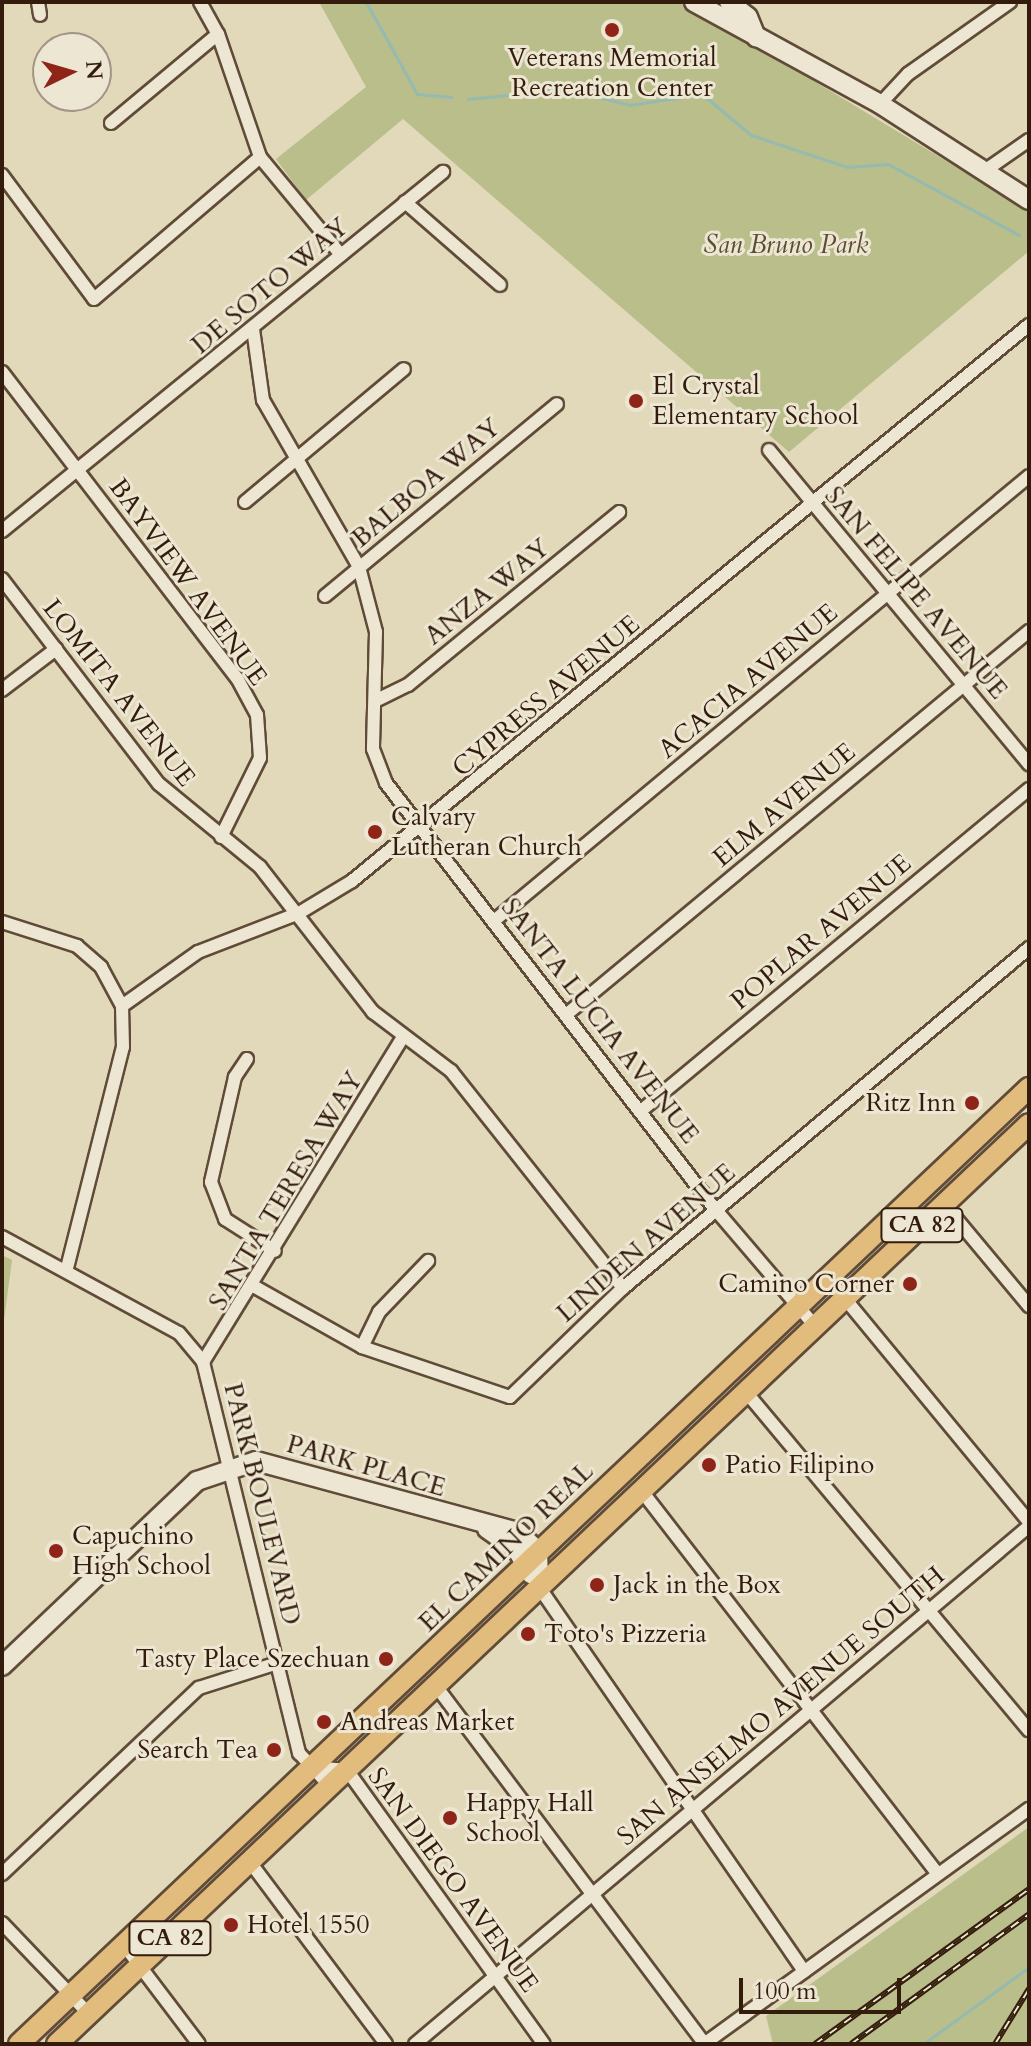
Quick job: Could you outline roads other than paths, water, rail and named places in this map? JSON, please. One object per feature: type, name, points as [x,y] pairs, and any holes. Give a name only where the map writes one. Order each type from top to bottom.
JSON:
[{"type":"main road","points":[[694,2],[714,7],[756,37],[880,104],[1029,200]]},
{"type":"main road","points":[[729,2],[748,17],[756,37]]},
{"type":"main road","name":"EL CAMINO REAL","points":[[19,2044],[1029,1088]]},
{"type":"main road","name":"EL CAMINO REAL","points":[[57,2044],[1029,1124]]},
{"type":"main road","name":"PARK PLACE","points":[[232,1467],[256,1461],[485,1526],[518,1532],[532,1558]]},
{"type":"main road","points":[[2,1666],[197,1481],[232,1467]]},
{"type":"main road","points":[[532,1558],[539,1587]]},
{"type":"street","points":[[200,2],[218,34],[260,157],[341,255]]},
{"type":"street","points":[[880,104],[908,74],[1010,2]]},
{"type":"street","points":[[111,123],[218,34]]},
{"type":"street","points":[[983,172],[1029,140]]},
{"type":"street","points":[[2,175],[94,299],[260,157]]},
{"type":"street","name":"DE SOTO WAY","points":[[2,531],[126,434],[443,172]]},
{"type":"street","points":[[405,202],[500,285]]},
{"type":"street","name":"CYPRESS AVENUE","points":[[122,1006],[198,952],[299,913],[423,827],[1029,325]]},
{"type":"street","name":"SANTA LUCIA AVENUE","points":[[253,329],[263,400],[359,567],[376,632],[379,699],[377,767],[715,1209],[815,1326]]},
{"type":"street","points":[[245,502],[404,369]]},
{"type":"street","name":"BAYVIEW AVENUE","points":[[2,372],[237,678],[257,715],[260,758],[221,837]]},
{"type":"street","name":"BALBOA WAY","points":[[325,596],[557,404]]},
{"type":"street","name":"SAN FELIPE AVENUE","points":[[769,450],[1029,764]]},
{"type":"street","name":"ACACIA AVENUE","points":[[495,920],[1029,476]]},
{"type":"street","name":"ANZA WAY","points":[[379,699],[408,685],[619,512]]},
{"type":"street","name":"LOMITA AVENUE","points":[[2,579],[159,784],[221,837],[299,913],[402,1039],[451,1071],[488,1112],[623,1288]]},
{"type":"street","name":"ELM AVENUE","points":[[567,1014],[1029,631]]},
{"type":"street","points":[[2,690],[56,649]]},
{"type":"street","name":"POPLAR AVENUE","points":[[642,1110],[1029,789]]},
{"type":"street","points":[[2,922],[77,946],[101,967],[122,1006],[123,1047],[67,1268]]},
{"type":"street","name":"LINDEN AVENUE","points":[[255,1287],[362,1347],[510,1397],[623,1288],[1029,948]]},
{"type":"street","name":"SANTA TERESA WAY","points":[[203,1362],[255,1287],[402,1039]]},
{"type":"street","points":[[247,1059],[220,1133],[212,1192],[225,1219],[275,1251]]},
{"type":"street","points":[[944,1204],[1029,1306]]},
{"type":"street","name":"PARK BOULEVARD","points":[[2,1237],[67,1268],[179,1333],[203,1362],[232,1467],[299,1753],[330,1786]]},
{"type":"street","points":[[362,1347],[379,1312],[428,1261]]},
{"type":"street","points":[[828,1278],[1029,1524]]},
{"type":"street","points":[[746,1392],[1029,1730]]},
{"type":"street","points":[[641,1490],[938,1874]]},
{"type":"street","name":"SAN ANSELMO AVENUE SOUTH","points":[[415,2044],[929,1612],[1029,1524]]},
{"type":"street","points":[[539,1587],[804,1971]]},
{"type":"street","points":[[2,1874],[199,1688],[278,1663]]},
{"type":"street","points":[[436,1686],[704,2044],[1029,1809]]},
{"type":"street","name":"SAN DIEGO AVENUE","points":[[312,1767],[347,1770],[544,2044]]},
{"type":"street","points":[[250,1862],[386,2044]]},
{"type":"street","points":[[2,1923],[89,2014]]},
{"type":"street","points":[[124,1945],[199,2044]]},
{"type":"waterway","points":[[366,2],[417,94],[452,97]]},
{"type":"waterway","points":[[468,99],[567,89],[630,105],[702,94],[751,135],[847,167],[888,164],[1019,235]]},
{"type":"waterway","points":[[923,2044],[1029,1967]]},
{"type":"railway","points":[[815,2044],[1029,1889]]},
{"type":"railway","points":[[851,2044],[1029,1914]]},
{"type":"railway","points":[[995,2044],[1029,1989]]},
{"type":"place","name":"Veterans Memorial Recreation Center","points":[[612,30]]},
{"type":"place","name":"El Crystal Elementary School","points":[[636,401]]},
{"type":"place","name":"Calvary Lutheran Church","points":[[375,832]]},
{"type":"place","name":"Ritz Inn","points":[[972,1103]]},
{"type":"place","name":"Camino Corner","points":[[910,1284]]},
{"type":"place","name":"Patio Filipino","points":[[709,1465]]},
{"type":"place","name":"Capuchino High School","points":[[56,1551]]},
{"type":"place","name":"Jack in the Box","points":[[597,1585]]},
{"type":"place","name":"Toto's Pizzeria","points":[[528,1634]]},
{"type":"place","name":"Tasty Place Szechuan","points":[[386,1659]]},
{"type":"place","name":"Andreas Market","points":[[324,1722]]},
{"type":"place","name":"Search Tea","points":[[274,1750]]},
{"type":"place","name":"Happy Hall School","points":[[450,1818]]},
{"type":"place","name":"Hotel 1550","points":[[231,1925]]},
{"type":"park label","name":"San Bruno Park","points":[[786,245]]}]
